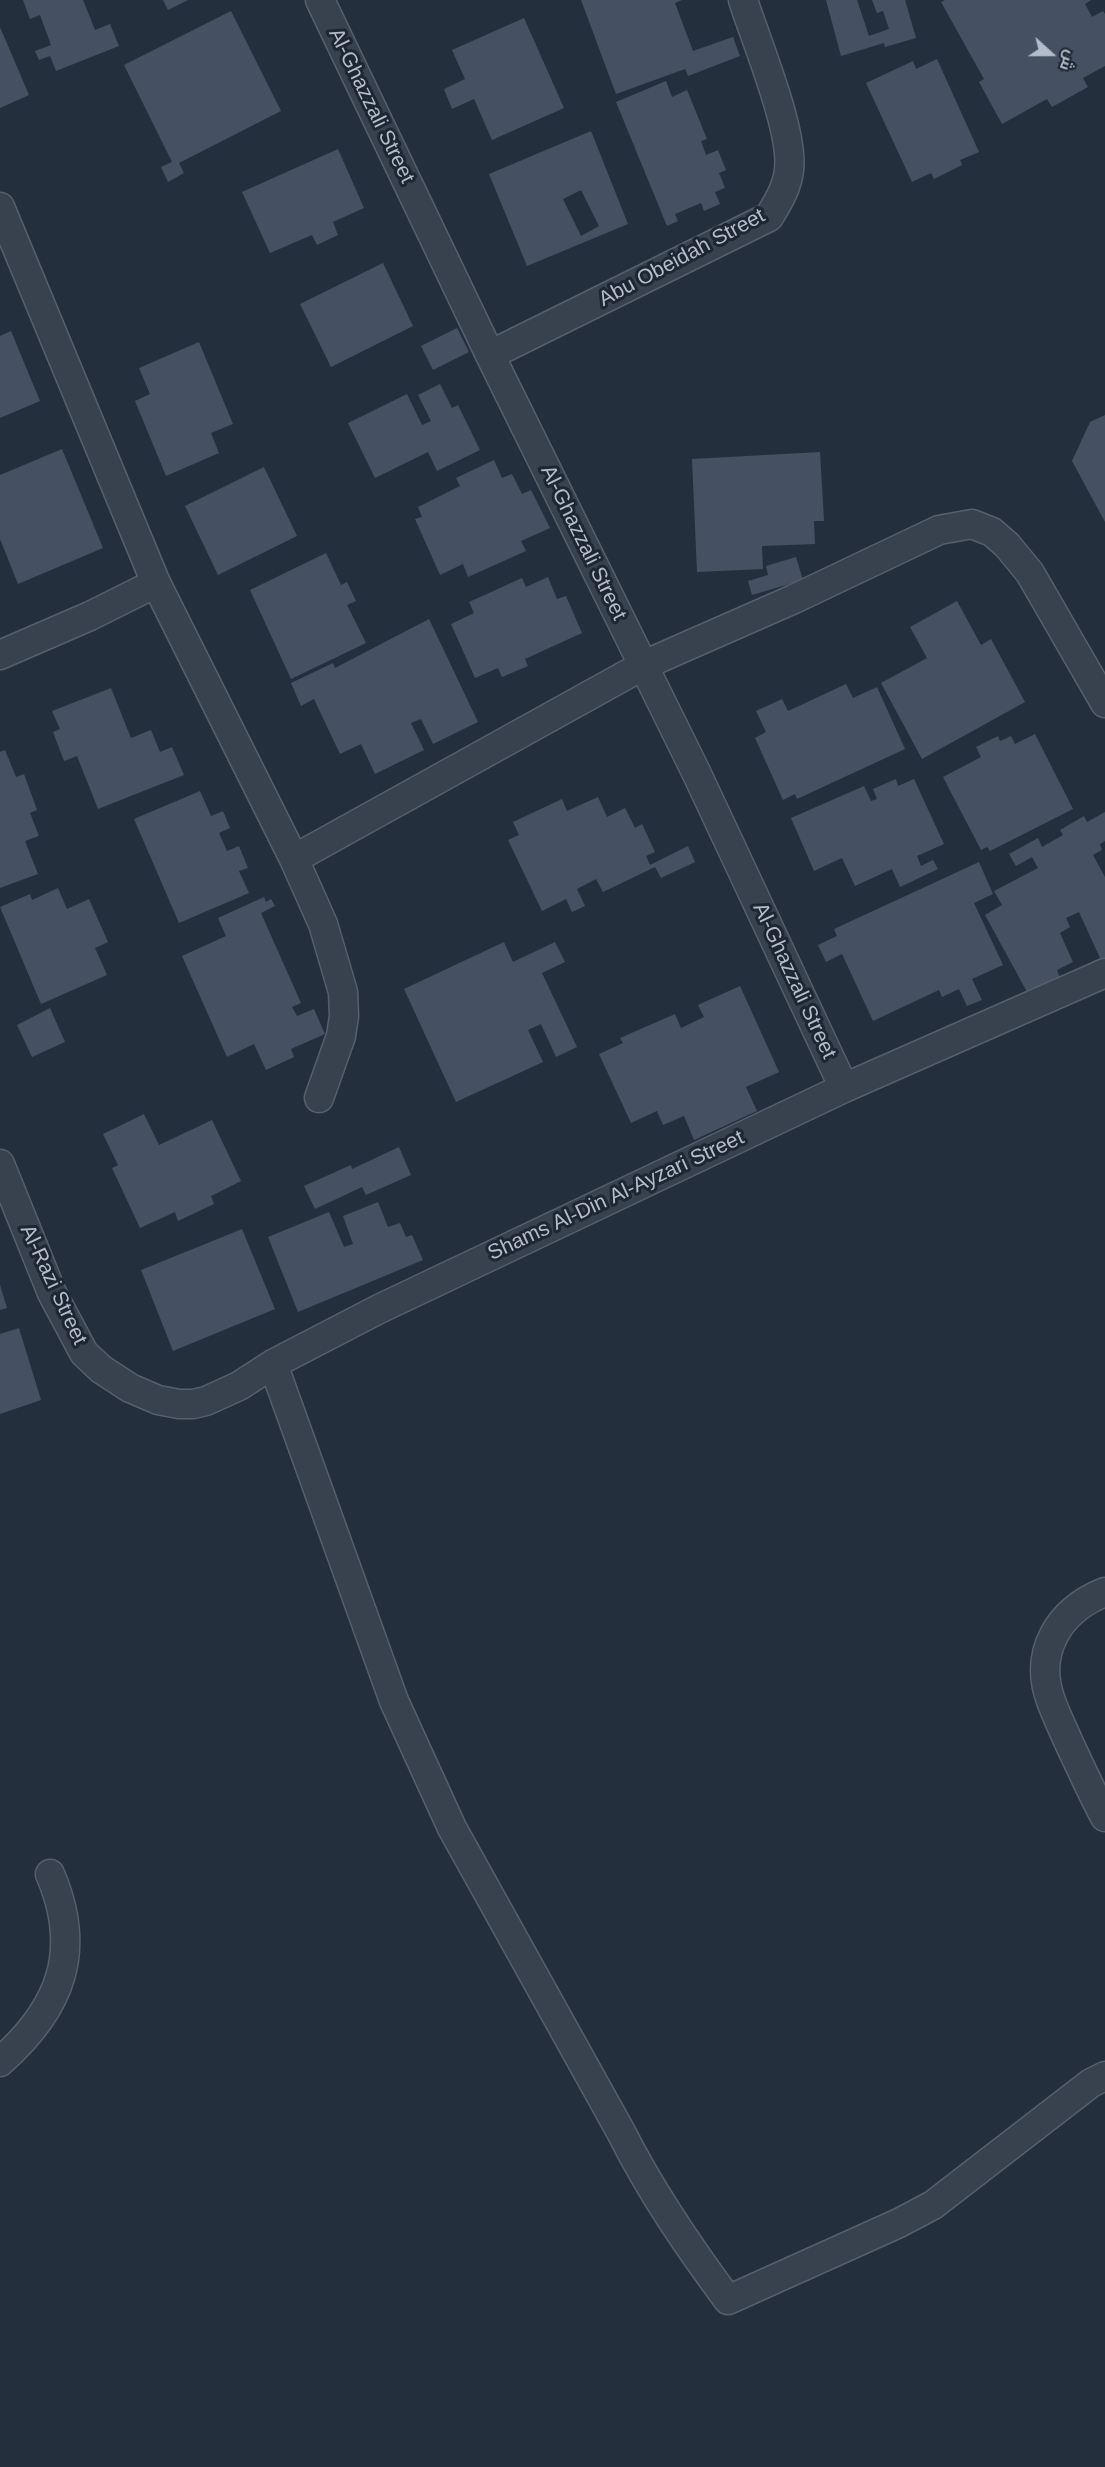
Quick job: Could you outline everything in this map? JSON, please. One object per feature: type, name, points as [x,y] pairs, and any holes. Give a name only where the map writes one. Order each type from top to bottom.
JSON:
[{"type":"street","name":"Al-Ghazzali Street","points":[[320,0],[490,355],[644,665],[844,1088]]},
{"type":"street","name":"Abu Obeidah Street","points":[[490,355],[769,216],[783,194],[789,169],[788,142],[743,0]]},
{"type":"street","points":[[0,207],[156,583],[294,859],[322,924],[343,992],[344,1016],[341,1036],[319,1098]]},
{"type":"street","points":[[294,859],[644,665],[794,599],[939,530],[972,524],[992,532],[1007,545],[1030,573],[1105,703]]},
{"type":"street","points":[[0,655],[90,616],[156,583]]},
{"type":"street","name":"Shams Al-Din Al-Ayzari Street","points":[[130,1388],[158,1400],[179,1404],[206,1401],[239,1386],[273,1364],[389,1304],[844,1088],[1105,974]]},
{"type":"street","name":"Al-Razi Street","points":[[0,1164],[52,1293],[84,1353],[101,1369],[130,1388]]},
{"type":"street","points":[[273,1364],[394,1701],[452,1828],[621,2132],[642,2175],[681,2236],[728,2300],[933,2205],[1091,2083],[1105,2076]]},
{"type":"street","points":[[1105,1592],[1071,1610],[1065,1617],[1054,1631],[1045,1666],[1050,1699],[1093,1796],[1105,1817]]},
{"type":"street","points":[[0,2062],[42,2018],[56,1990],[62,1970],[65,1923],[60,1897],[50,1874]]},
{"type":"building","points":[[23,0],[83,0],[95,30],[110,24],[119,46],[56,71],[50,56],[39,60],[35,51],[51,45],[40,15],[30,19]]},
{"type":"building","points":[[163,0],[188,0],[168,10]]},
{"type":"building","points":[[581,0],[682,0],[675,3],[693,51],[733,37],[740,56],[688,76],[685,69],[616,94]]},
{"type":"building","points":[[826,0],[857,0],[869,36],[889,29],[883,11],[877,13],[872,0],[905,0],[916,38],[885,47],[884,43],[841,56]]},
{"type":"building","points":[[945,0],[1091,0],[1085,4],[1092,17],[1103,11],[1105,14],[1105,66],[1083,78],[1088,87],[1052,107],[1047,99],[1002,124],[979,82],[984,79],[941,2]]},
{"type":"building","points":[[231,11],[281,111],[179,163],[184,173],[168,182],[161,167],[172,162],[124,65]]},
{"type":"building","points":[[524,18],[564,108],[492,140],[474,99],[452,109],[444,89],[465,79],[452,50]]},
{"type":"building","points":[[0,27],[29,95],[0,108]]},
{"type":"building","points":[[937,59],[979,152],[960,160],[962,165],[934,179],[931,173],[912,182],[866,83],[913,61],[916,69]]},
{"type":"building","points":[[666,81],[672,97],[687,90],[707,139],[701,141],[706,155],[718,150],[726,170],[719,173],[725,188],[715,192],[720,204],[704,211],[701,203],[675,214],[678,221],[667,226],[616,102]]},
{"type":"building","points":[[591,131],[628,224],[527,266],[489,174]],"holes":[[[581,190],[599,226],[581,236],[563,199]]]},
{"type":"building","points":[[338,149],[364,208],[333,222],[338,235],[317,245],[312,235],[270,253],[242,192]]},
{"type":"building","points":[[383,263],[413,326],[331,367],[300,304]]},
{"type":"building","points":[[457,328],[469,352],[433,370],[421,346]]},
{"type":"building","points":[[11,331],[40,401],[0,418],[0,336]]},
{"type":"building","points":[[199,342],[233,424],[211,433],[219,453],[166,476],[135,401],[150,394],[139,368]]},
{"type":"building","points":[[440,384],[452,408],[458,405],[480,450],[437,471],[428,452],[375,478],[348,423],[407,394],[422,425],[431,421],[418,395]]},
{"type":"building","points":[[1105,415],[1105,522],[1072,461],[1090,422]]},
{"type":"building","points":[[62,449],[103,548],[18,584],[0,539],[0,475]]},
{"type":"building","points":[[820,452],[824,521],[814,521],[815,544],[762,546],[763,569],[697,572],[692,459]]},
{"type":"building","points":[[494,460],[502,478],[512,474],[522,494],[531,490],[550,528],[521,541],[526,551],[468,577],[463,564],[440,575],[415,519],[422,517],[418,507],[460,486],[456,478]]},
{"type":"building","points":[[264,467],[297,536],[218,575],[185,506]]},
{"type":"building","points":[[326,553],[341,585],[347,582],[356,601],[347,605],[366,643],[291,679],[250,590]]},
{"type":"building","points":[[796,557],[803,580],[752,595],[748,581],[768,575],[766,566]]},
{"type":"building","points":[[548,577],[557,599],[566,596],[582,633],[525,659],[528,666],[502,677],[498,668],[475,678],[451,624],[474,613],[469,602],[522,578],[526,587]]},
{"type":"building","points":[[957,601],[981,645],[991,639],[1025,702],[922,759],[881,683],[927,658],[910,627]]},
{"type":"building","points":[[429,619],[478,722],[433,744],[421,719],[411,723],[424,750],[375,774],[361,744],[340,754],[314,699],[301,706],[291,683],[333,663],[335,668]]},
{"type":"building","points":[[846,684],[853,698],[877,687],[905,749],[797,799],[795,794],[783,800],[755,738],[766,732],[756,711],[782,699],[788,711]]},
{"type":"building","points":[[111,688],[131,738],[151,730],[160,752],[172,747],[184,775],[98,809],[77,756],[64,761],[53,732],[60,729],[52,711]]},
{"type":"building","points":[[1035,734],[1073,809],[990,851],[987,847],[981,850],[943,777],[981,757],[976,747],[998,736],[1000,741],[1011,736],[1015,744]]},
{"type":"building","points":[[5,750],[16,777],[24,774],[37,810],[30,813],[39,836],[25,841],[38,874],[0,888],[0,752]]},
{"type":"building","points":[[896,779],[898,786],[914,779],[944,844],[917,856],[921,866],[933,860],[938,869],[900,887],[892,869],[855,886],[842,858],[814,871],[791,818],[864,786],[871,801],[877,799],[873,789]]},
{"type":"building","points":[[200,791],[211,816],[223,811],[230,828],[219,833],[227,851],[239,846],[248,868],[239,871],[249,893],[179,923],[134,819]]},
{"type":"building","points":[[598,797],[607,817],[625,808],[635,828],[642,824],[655,852],[646,856],[650,865],[688,846],[695,862],[661,878],[655,867],[603,892],[596,879],[577,889],[585,906],[572,912],[566,899],[542,911],[508,840],[519,835],[513,822],[562,799],[567,811]]},
{"type":"building","points":[[1105,812],[1105,841],[1100,844],[1102,850],[1093,855],[1105,877],[1105,961],[1032,1001],[985,915],[1002,905],[994,891],[1038,868],[1032,857],[1016,866],[1009,854],[1038,838],[1042,847],[1063,835],[1060,830],[1084,816],[1087,822]],"holes":[[[1079,912],[1100,958],[1060,978],[1057,970],[1073,962],[1060,933],[1070,927],[1066,918]]]},
{"type":"building","points":[[979,862],[993,894],[974,903],[1003,965],[972,979],[982,1000],[967,1006],[959,989],[942,997],[939,990],[873,1021],[842,954],[826,962],[818,945],[837,936],[834,929]]},
{"type":"building","points":[[58,888],[67,909],[89,899],[108,942],[95,948],[107,975],[41,1004],[0,907],[30,894],[32,900]]},
{"type":"building","points":[[264,897],[266,902],[271,899],[275,906],[261,913],[301,1003],[292,1007],[297,1016],[314,1009],[325,1034],[291,1049],[294,1057],[266,1070],[254,1044],[227,1057],[182,956],[226,936],[218,918]]},
{"type":"building","points":[[504,942],[513,962],[555,942],[565,962],[542,973],[577,1047],[556,1057],[541,1024],[528,1030],[543,1062],[456,1102],[404,989]]},
{"type":"building","points":[[740,986],[779,1072],[746,1087],[757,1111],[694,1140],[684,1116],[663,1125],[657,1111],[631,1123],[599,1054],[623,1043],[620,1038],[675,1014],[681,1028],[704,1017],[698,1005]]},
{"type":"building","points":[[50,1008],[65,1042],[32,1057],[17,1025]]},
{"type":"building","points":[[144,1114],[159,1145],[212,1120],[241,1181],[211,1196],[214,1204],[178,1221],[175,1212],[140,1228],[112,1168],[118,1165],[103,1134]]},
{"type":"building","points":[[399,1147],[411,1175],[366,1195],[362,1187],[315,1209],[304,1186],[351,1165],[352,1169]]},
{"type":"building","points":[[378,1202],[388,1227],[400,1223],[406,1237],[412,1235],[423,1260],[298,1312],[268,1237],[329,1212],[344,1247],[353,1244],[343,1216]]},
{"type":"building","points":[[242,1229],[275,1309],[173,1351],[141,1270]]},
{"type":"building","points":[[0,1285],[7,1308],[0,1310]]},
{"type":"building","points":[[19,1328],[41,1400],[0,1414],[0,1334]]}]
